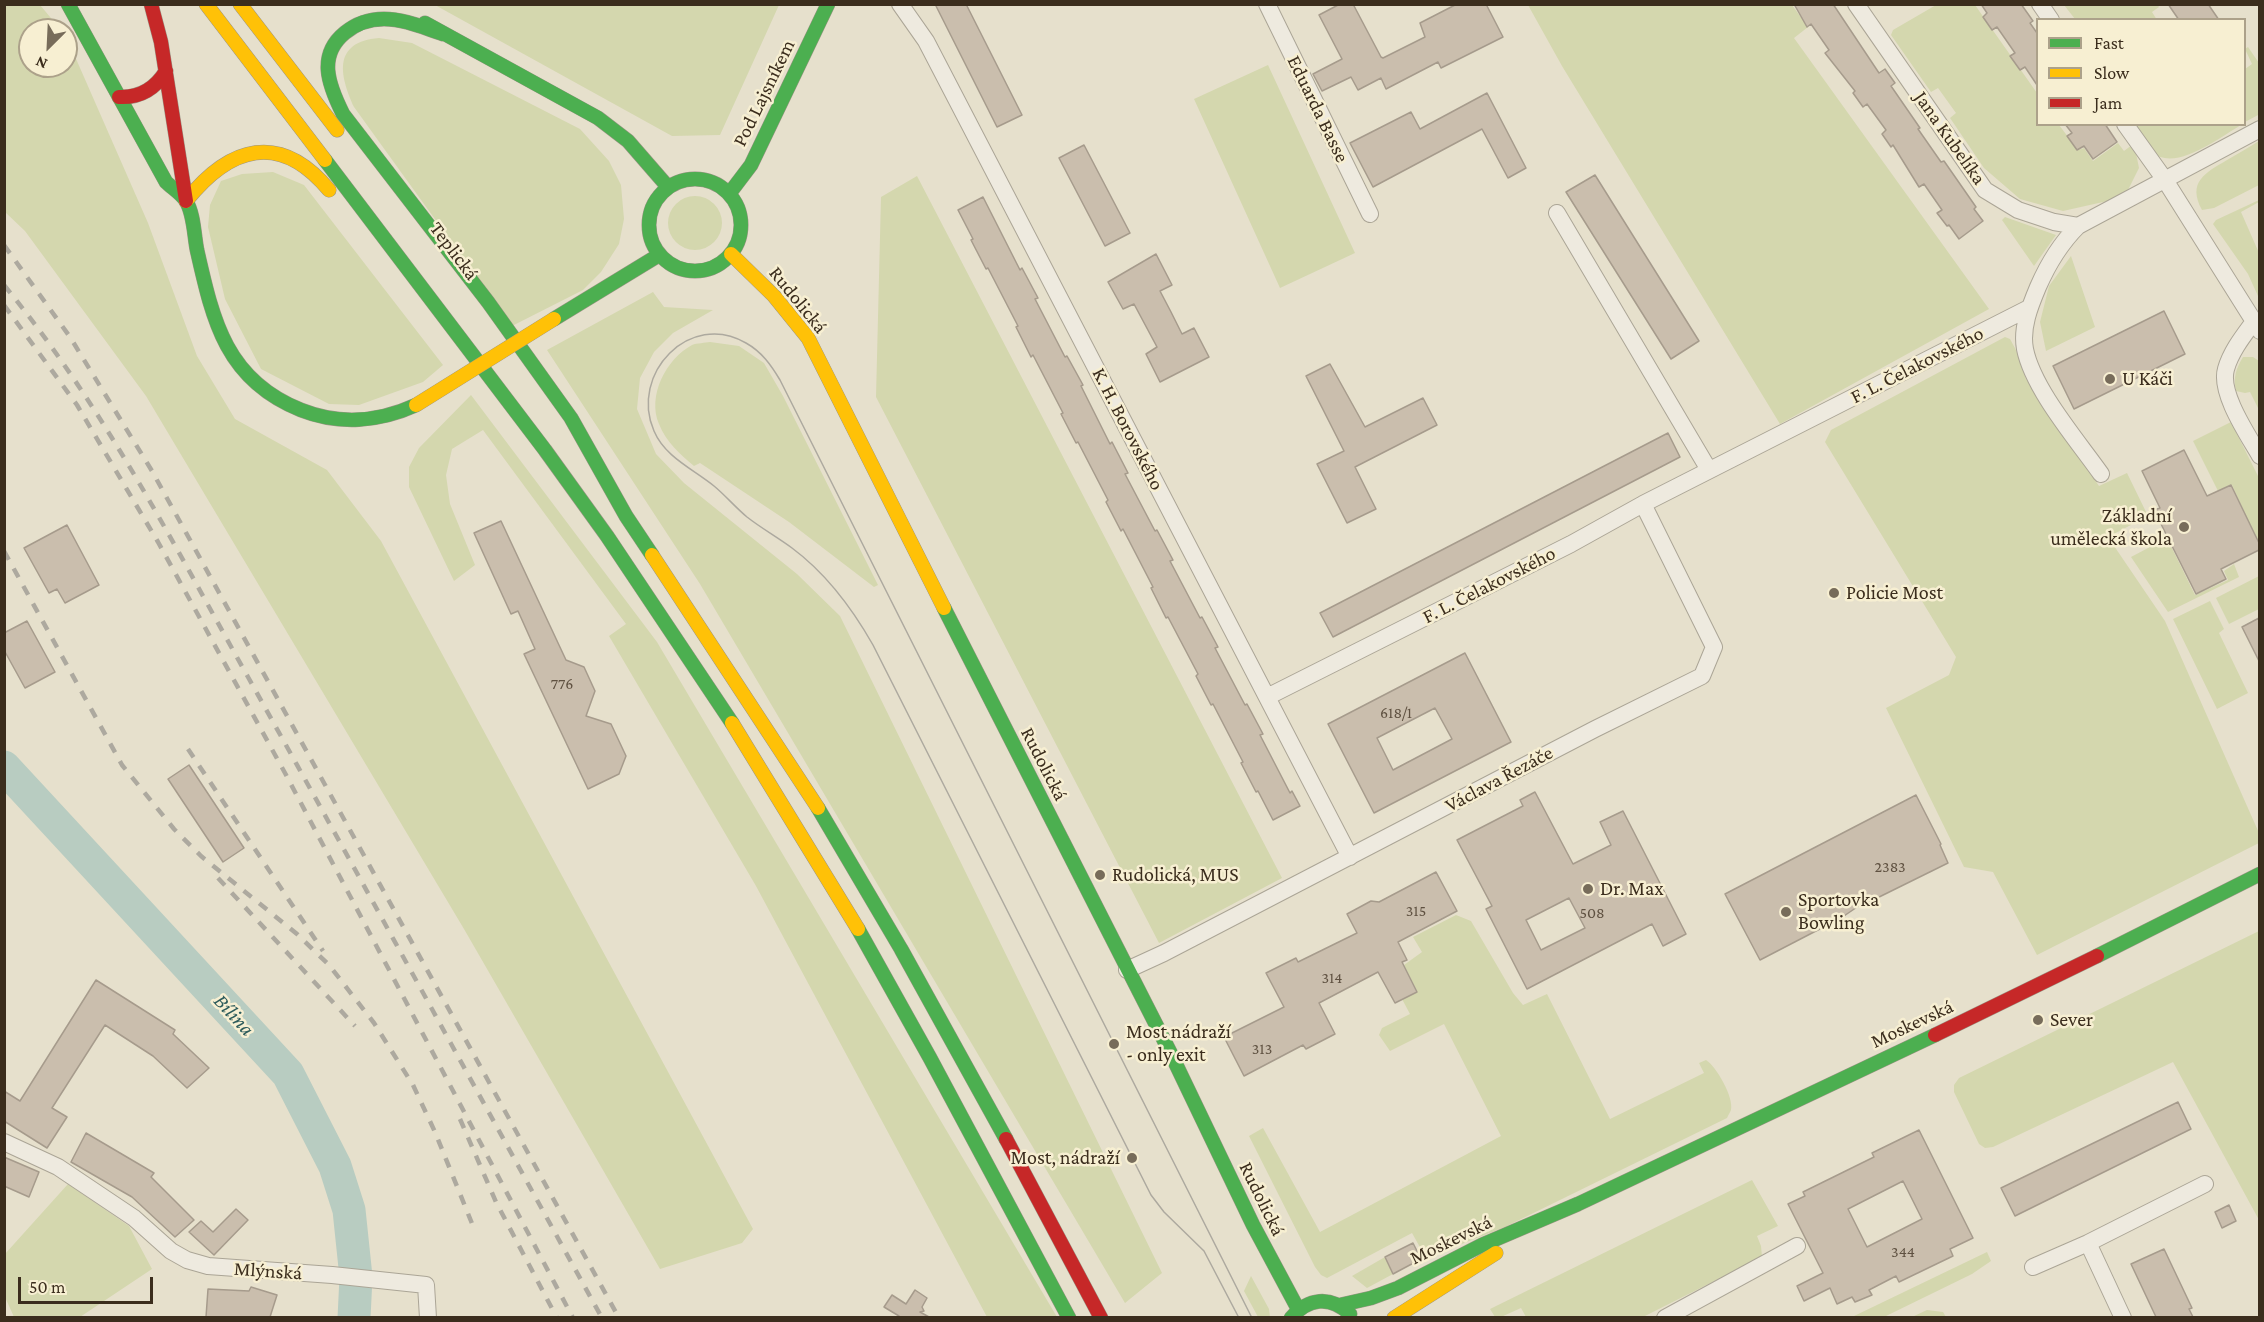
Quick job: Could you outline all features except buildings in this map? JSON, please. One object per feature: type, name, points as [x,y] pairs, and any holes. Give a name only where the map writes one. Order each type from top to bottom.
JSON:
[{"type":"main road","points":[[68,4],[166,182],[186,201]]},
{"type":"main road","points":[[152,4],[161,42],[186,201],[206,289],[231,355],[263,389],[284,403],[336,420],[364,421],[400,413],[659,255]]},
{"type":"main road","points":[[206,4],[545,450],[607,536],[746,744],[862,936],[1069,1317]]},
{"type":"main road","points":[[240,4],[342,137]]},
{"type":"main road","points":[[391,4],[598,118],[628,141],[668,187]]},
{"type":"main road","name":"Pod Lajsníkem","points":[[729,194],[750,165],[828,4]]},
{"type":"main road","points":[[443,34],[394,20],[363,21],[349,28],[332,48],[328,64],[333,94],[343,114],[486,300],[571,418],[602,468],[632,525]]},
{"type":"main road","points":[[119,97],[135,97],[150,91],[162,79],[166,71]]},
{"type":"main road","points":[[186,201],[195,188],[217,171],[244,156],[266,153],[280,153],[306,166],[334,197]]},
{"type":"main road","points":[[693,178],[719,185],[729,194],[741,217],[741,230],[738,243],[721,263],[709,269],[695,271],[670,264],[659,255],[651,242],[648,226],[650,211],[657,197],[668,187],[693,178]]},
{"type":"main road","name":"Rudolická","points":[[731,254],[774,296],[808,338],[1155,1022],[1294,1313],[1307,1303],[1318,1300],[1340,1305]]},
{"type":"main road","points":[[499,343],[513,361]]},
{"type":"main road","points":[[457,357],[545,470],[607,536]]},
{"type":"main road","points":[[533,388],[632,525],[759,715],[831,828],[956,1048],[1101,1317]]},
{"type":"main road","name":"Moskevská","points":[[1340,1305],[1371,1298],[1398,1288],[1482,1245],[1578,1204],[2025,993],[2259,874]]},
{"type":"main road","name":"Moskevská","points":[[1394,1317],[1578,1204]]},
{"type":"main road","points":[[1340,1305],[1352,1317]]},
{"type":"street","name":"K. H. Borovského","points":[[900,4],[926,41],[1350,857]]},
{"type":"street","name":"Eduarda Basse","points":[[1267,4],[1370,214]]},
{"type":"street","name":"Jana Kubelíka","points":[[1856,4],[1985,190],[2018,210],[2054,222],[2078,226]]},
{"type":"street","points":[[2040,4],[2050,18]]},
{"type":"street","points":[[2127,126],[2165,180],[2257,326],[2236,345],[2225,371],[2227,395],[2259,456]]},
{"type":"street","points":[[2101,474],[2036,382],[2025,348],[2029,308],[2049,262],[2078,226],[2259,129]]},
{"type":"street","points":[[1557,213],[1709,470]]},
{"type":"street","name":"F. L. Čelakovského","points":[[1267,697],[1571,544],[1642,504],[2029,308]]},
{"type":"street","name":"Václava Řezáče","points":[[1127,970],[1702,676],[1714,647],[1642,504]]},
{"type":"street","name":"Mlýnská","points":[[5,1142],[58,1167],[134,1218],[171,1251],[187,1260],[208,1266],[332,1275],[426,1285],[428,1317]]},
{"type":"street","points":[[2033,1267],[2088,1243],[2205,1184]]},
{"type":"street","points":[[2088,1243],[2123,1317]]},
{"type":"street","points":[[1665,1317],[1797,1246]]},
{"type":"green space","points":[[2157,4],[2159,7],[2152,12],[2156,18],[2074,18],[2064,5]]},
{"type":"green space","points":[[4,5],[40,5],[51,18],[18,18],[18,78],[78,78],[78,63],[148,223],[197,356],[235,419],[327,470],[381,541],[753,1229],[742,1243],[660,1269],[464,929],[146,396],[25,231],[5,212]]},
{"type":"green space","points":[[435,5],[779,5],[720,135],[672,136]]},
{"type":"green space","points":[[1528,5],[1792,5],[1808,27],[1794,38],[1989,309],[1780,424],[1562,66]]},
{"type":"green space","points":[[1936,5],[1975,5],[2036,92],[2036,126],[2060,126],[2078,150],[2084,148],[2093,161],[2118,143],[2124,151],[2132,145],[2139,168],[2128,190],[2112,200],[2063,211],[2020,199],[1984,168],[1950,118],[1956,113],[1938,88],[1931,92],[1891,35],[1893,30]]},
{"type":"green space","points":[[379,38],[412,43],[580,129],[609,161],[621,185],[624,219],[619,244],[601,272],[583,290],[512,326],[354,107],[343,72],[347,53],[364,41]]},
{"type":"green space","points":[[2248,47],[2259,63],[2260,114],[2246,121],[2246,68],[2252,64],[2246,48]]},
{"type":"green space","points":[[1268,65],[1355,253],[1280,288],[1194,99]]},
{"type":"green space","points":[[2134,126],[2239,126],[2185,156],[2162,157],[2152,152]]},
{"type":"green space","points":[[2259,141],[2259,185],[2214,208],[2202,210],[2196,192],[2205,174]]},
{"type":"green space","points":[[273,172],[304,185],[443,365],[423,382],[359,405],[329,404],[261,369],[225,299],[208,227],[210,205],[221,181],[242,174]]},
{"type":"green space","points":[[917,176],[1282,878],[1159,943],[876,397],[881,197]]},
{"type":"green space","points":[[690,196],[700,196],[710,200],[718,208],[722,223],[718,238],[710,246],[700,250],[690,250],[680,246],[672,238],[668,228],[668,218],[672,208],[680,200]]},
{"type":"green space","points":[[2259,200],[2241,212],[2259,253],[2258,296],[2248,274],[2213,224],[2216,220]]},
{"type":"green space","points":[[2005,217],[2056,235],[2034,266],[2002,220]]},
{"type":"green space","points":[[2071,256],[2095,327],[2046,351],[2040,322],[2049,286]]},
{"type":"green space","points":[[653,292],[664,307],[713,310],[673,333],[654,352],[640,378],[637,409],[656,454],[684,483],[797,574],[840,616],[1162,1273],[1125,1303],[700,584],[547,350]]},
{"type":"green space","points":[[2005,337],[2010,339],[2016,350],[2026,379],[2099,486],[2127,473],[2148,516],[2108,537],[2165,621],[2259,833],[2259,843],[2037,955],[1993,872],[1964,867],[1886,708],[1949,675],[1956,657],[1825,442],[1831,430]]},
{"type":"green space","points":[[710,342],[739,346],[764,363],[783,396],[878,585],[874,587],[789,522],[700,463],[694,466],[669,442],[656,413],[655,402],[661,379],[674,359],[683,351],[692,345]]},
{"type":"green space","points":[[2243,357],[2253,357],[2259,361],[2259,410],[2250,392],[2236,391],[2236,373]]},
{"type":"green space","points":[[471,395],[657,642],[1057,1317],[987,1317],[756,886],[609,636],[626,624],[483,430],[452,449],[446,475],[450,504],[475,565],[454,581],[409,487],[409,467],[419,448]]},
{"type":"green space","points":[[2231,422],[2259,478],[2259,539],[2257,540],[2232,485],[2218,491],[2193,441]]},
{"type":"green space","points":[[2167,538],[2195,595],[2228,580],[2224,571],[2234,564],[2239,577],[2168,612],[2131,557]]},
{"type":"green space","points":[[2259,576],[2259,609],[2229,624],[2216,598]]},
{"type":"green space","points":[[2210,601],[2224,629],[2219,633],[2248,693],[2217,709],[2173,619]]},
{"type":"green space","points":[[1456,915],[1471,921],[1513,993],[1523,1005],[1547,994],[1610,1119],[1704,1073],[1699,1063],[1706,1060],[1723,1082],[1730,1098],[1731,1110],[1727,1118],[1505,1227],[1426,1258],[1412,1233],[1327,1278],[1321,1275],[1315,1267],[1249,1136],[1263,1128],[1320,1232],[1501,1136],[1444,1024],[1390,1051],[1379,1035],[1382,1028],[1410,1014],[1402,999],[1417,991],[1404,965],[1422,952],[1413,937]]},
{"type":"green space","points":[[2259,931],[2259,1220],[2173,1062],[1993,1147],[1985,1148],[1979,1144],[1954,1092],[1954,1085],[1959,1078]]},
{"type":"green space","points":[[1752,1180],[1778,1226],[1757,1236],[1762,1257],[1643,1317],[1526,1317],[1521,1308],[1501,1317],[1495,1317],[1490,1309]]},
{"type":"green space","points":[[68,1184],[129,1226],[152,1269],[80,1317],[14,1317],[5,1297],[5,1254]]},
{"type":"green space","points":[[1987,1252],[1991,1261],[1972,1274],[1884,1317],[1852,1317]]},
{"type":"green space","points":[[1385,1257],[1393,1274],[1367,1288],[1352,1276]]},
{"type":"green space","points":[[1251,1276],[1269,1309],[1270,1317],[1258,1317],[1244,1291]]},
{"type":"green space","points":[[1927,1310],[1943,1312],[1946,1317],[1912,1317]]},
{"type":"waterway","name":"Bílina","points":[[4,767],[288,1074],[335,1166],[349,1210],[356,1277],[354,1318]]},
{"type":"tram line","points":[[1239,1318],[1204,1251],[1164,1212],[1151,1195],[873,645],[856,618],[838,592],[805,558],[747,517],[714,486],[680,462],[659,440],[648,409],[650,389],[657,369],[670,353],[686,341],[704,335],[725,335],[746,343],[766,359],[780,380],[1252,1318]]},
{"type":"railway","points":[[4,245],[70,337],[152,471],[619,1318]]},
{"type":"railway","points":[[4,285],[73,378],[135,475],[602,1318]]},
{"type":"railway","points":[[4,305],[77,405],[158,542],[285,773],[573,1318]]},
{"type":"railway","points":[[4,551],[122,765],[174,829],[201,856],[297,934],[329,965],[374,1023],[413,1085],[435,1132],[473,1226]]},
{"type":"railway","points":[[188,749],[323,951]]},
{"type":"railway","points":[[218,878],[355,1026]]},
{"type":"railway","points":[[460,1119],[496,1202],[557,1318]]},
{"type":"traffic: fast","points":[[68,4],[166,182],[182,195],[189,206],[209,301],[217,324],[239,365],[255,382],[276,397],[315,415],[344,419],[373,418],[416,405]]},
{"type":"traffic: fast","points":[[729,194],[751,165],[828,4]]},
{"type":"traffic: fast","points":[[443,34],[392,19],[373,20],[353,27],[337,40],[329,59],[328,70],[335,98],[343,114],[488,302],[571,418],[626,516],[652,555]]},
{"type":"traffic: fast","points":[[425,23],[598,118],[628,141],[668,187]]},
{"type":"traffic: fast","points":[[325,160],[545,450],[607,536],[732,723]]},
{"type":"traffic: fast","points":[[695,179],[713,182],[728,192],[738,207],[741,225],[738,243],[728,258],[713,268],[695,271],[677,268],[662,258],[652,243],[649,225],[652,207],[662,192],[677,182],[695,179]]},
{"type":"traffic: fast","points":[[554,319],[659,255]]},
{"type":"traffic: fast","points":[[944,608],[1171,1054],[1253,1225],[1298,1309]]},
{"type":"traffic: fast","points":[[818,808],[901,949],[1006,1139]]},
{"type":"traffic: fast","points":[[2097,956],[2260,874]]},
{"type":"traffic: fast","points":[[858,929],[1069,1318]]},
{"type":"traffic: fast","points":[[1340,1305],[1371,1298],[1398,1288],[1482,1245],[1578,1204],[1935,1035]]},
{"type":"traffic: fast","points":[[1291,1318],[1305,1306],[1319,1301],[1335,1304],[1350,1314]]},
{"type":"traffic: slow","points":[[206,4],[325,160]]},
{"type":"traffic: slow","points":[[240,4],[337,130]]},
{"type":"traffic: slow","points":[[186,201],[220,168],[238,158],[256,153],[274,153],[292,159],[311,171],[329,190]]},
{"type":"traffic: slow","points":[[731,254],[774,296],[808,338],[944,608]]},
{"type":"traffic: slow","points":[[416,405],[554,319]]},
{"type":"traffic: slow","points":[[652,555],[818,808]]},
{"type":"traffic: slow","points":[[732,723],[858,929]]},
{"type":"traffic: slow","points":[[1394,1318],[1496,1253]]},
{"type":"traffic: jam","points":[[151,4],[161,42],[186,201]]},
{"type":"traffic: jam","points":[[119,97],[134,96],[146,91],[157,83],[166,71]]},
{"type":"traffic: jam","points":[[1935,1035],[2097,956]]},
{"type":"traffic: jam","points":[[1006,1139],[1101,1318]]},
{"type":"place","name":"U Káči","points":[[2110,379]]},
{"type":"place","name":"Základní umělecká škola","points":[[2184,527]]},
{"type":"place","name":"Policie Most","points":[[1834,593]]},
{"type":"place","name":"Rudolická, MUS","points":[[1100,875]]},
{"type":"place","name":"Dr. Max","points":[[1588,889]]},
{"type":"place","name":"Sportovka Bowling","points":[[1786,912]]},
{"type":"place","name":"Sever","points":[[2038,1020]]},
{"type":"place","name":"Most nádraží - only exit","points":[[1114,1044]]},
{"type":"place","name":"Most, nádraží","points":[[1132,1158]]}]
